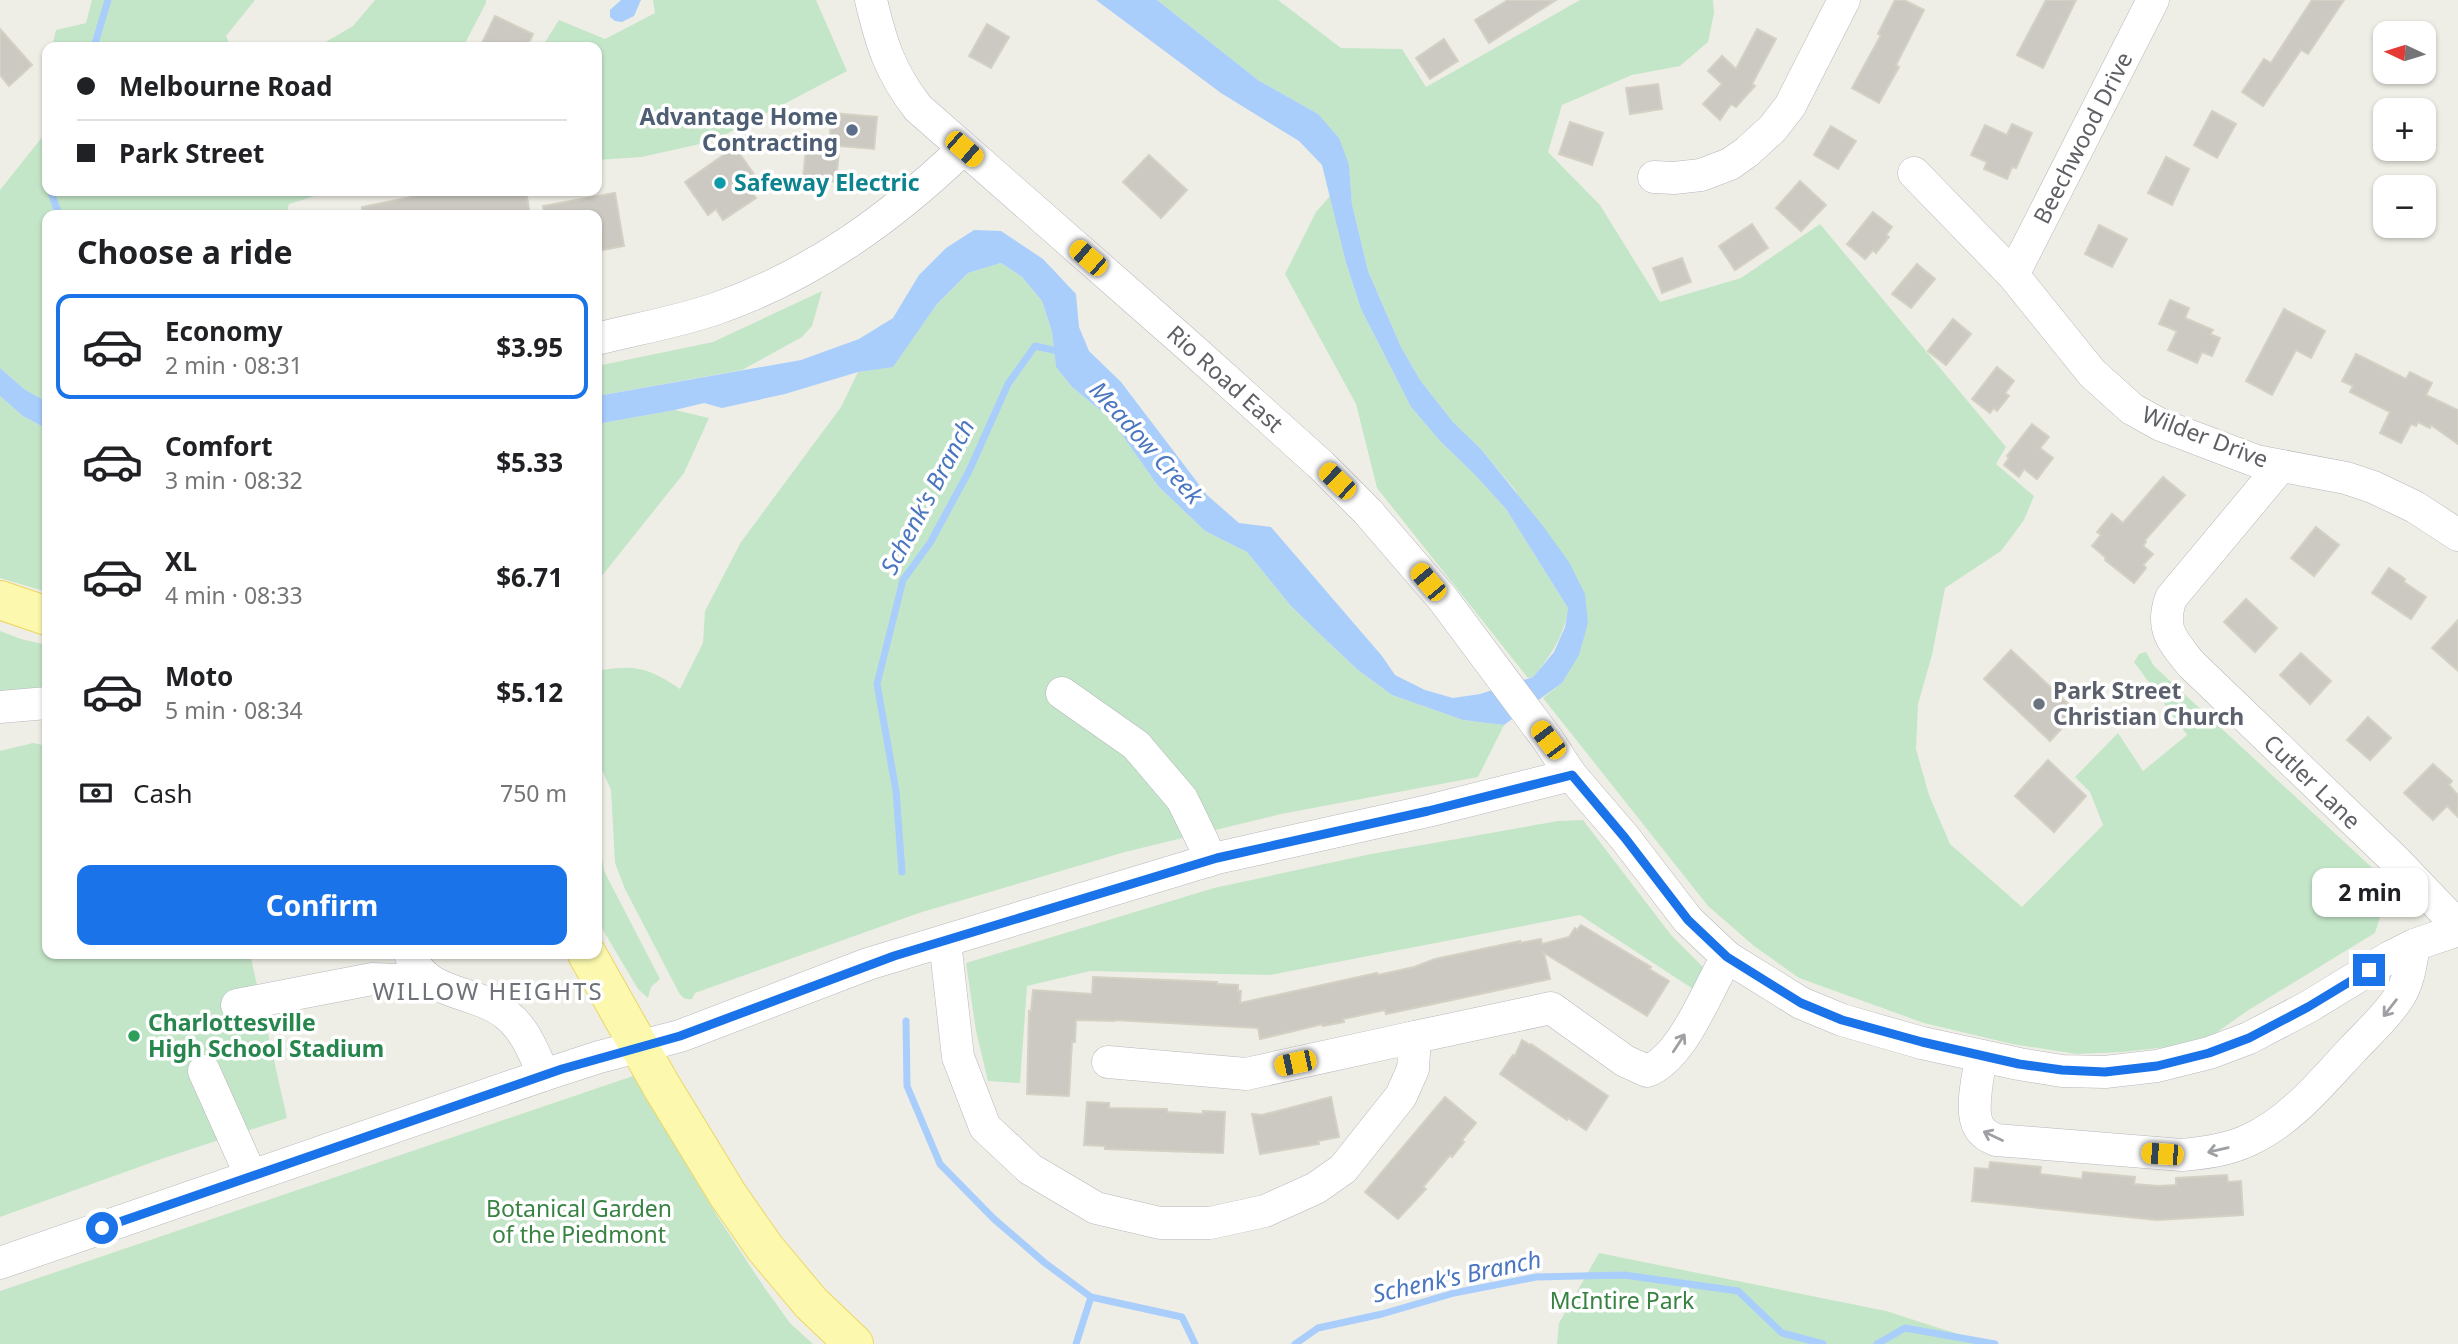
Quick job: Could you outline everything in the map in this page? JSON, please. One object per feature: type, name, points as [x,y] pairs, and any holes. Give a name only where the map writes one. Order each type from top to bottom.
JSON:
[{"type":"main road","points":[[0,600],[42,614]]},
{"type":"main road","points":[[590,959],[728,1195],[765,1248],[811,1303],[854,1344]]},
{"type":"street","name":"Rio Road East","points":[[871,0],[887,59],[900,85],[918,108],[1321,465],[1368,512],[1467,631],[1572,775],[1688,920],[1727,957],[1801,1003],[1842,1020],[1981,1056],[2062,1070],[2105,1072],[2157,1066],[2209,1053],[2249,1038],[2390,957],[2458,928]]},
{"type":"street","points":[[1654,177],[1701,175],[1730,164],[1756,144],[1790,106],[1844,0]]},
{"type":"street","name":"Beechwood Drive","points":[[2013,275],[2153,0]]},
{"type":"street","points":[[602,338],[708,311],[792,276],[873,227],[920,190],[964,149]]},
{"type":"street","name":"Wilder Drive","points":[[1914,173],[2013,275],[2092,373],[2132,409],[2161,425],[2256,461],[2346,478],[2373,487],[2415,507],[2458,535]]},
{"type":"street","name":"Cutler Lane","points":[[2281,466],[2171,598],[2166,612],[2169,634],[2191,664],[2396,861],[2458,928]]},
{"type":"street","points":[[1062,693],[1136,745],[1182,799],[1204,844],[1208,860]]},
{"type":"street","points":[[0,707],[42,703]]},
{"type":"street","points":[[0,1263],[544,1075],[680,1036],[868,964],[1208,860],[1428,811],[1572,775]]},
{"type":"street","points":[[945,941],[958,1057],[985,1127],[1030,1169],[1096,1208],[1160,1223],[1210,1223],[1265,1211],[1316,1188],[1343,1169],[1401,1097],[1413,1069],[1415,1037]]},
{"type":"street","points":[[1981,1056],[1974,1114],[1978,1126],[1996,1140],[2182,1155],[2234,1146],[2277,1125],[2295,1110],[2387,1013],[2401,994],[2410,970],[2414,945]]},
{"type":"street","points":[[1108,1062],[1247,1074],[1552,1008],[1625,1061],[1647,1071],[1659,1067],[1678,1047],[1727,957]]},
{"type":"street","points":[[413,959],[421,974],[434,985],[489,1003],[507,1015],[522,1030],[544,1075]]},
{"type":"street","points":[[236,1006],[372,979],[430,981]]},
{"type":"street","points":[[204,1071],[251,1176]]},
{"type":"green space","points":[[92,0],[255,0],[226,36],[229,42],[53,42],[56,30],[86,23]]},
{"type":"green space","points":[[375,0],[486,0],[466,42],[326,42],[353,26]]},
{"type":"green space","points":[[653,0],[816,0],[847,71],[713,141],[642,157],[602,160],[602,42],[545,42],[559,20],[605,39],[655,13]]},
{"type":"green space","points":[[1157,0],[1278,0],[1341,48],[1402,49],[1426,87],[1580,0],[1713,0],[1714,13],[1708,42],[1680,66],[1632,75],[1562,105],[1548,152],[1600,205],[1660,302],[1741,278],[1820,224],[2006,447],[1996,464],[2034,496],[2024,520],[2001,551],[1945,588],[1932,655],[1918,704],[1916,749],[1929,795],[1950,844],[2022,907],[2103,825],[2090,792],[2075,777],[2118,733],[2143,771],[2187,735],[2134,662],[2139,654],[2146,652],[2154,666],[2380,875],[2367,886],[2385,902],[2375,933],[2247,1011],[2213,1035],[2167,1047],[2077,1054],[2012,1044],[1924,1023],[1799,978],[1754,946],[1708,906],[1543,698],[1562,683],[1588,623],[1515,490],[1481,449],[1453,422],[1420,380],[1401,347],[1368,271],[1352,204],[1349,165],[1318,114],[1258,80]]},
{"type":"green space","points":[[42,137],[42,196],[315,196],[289,204],[287,210],[42,210],[42,399],[24,389],[0,368],[0,190]]},
{"type":"green space","points":[[1330,196],[1346,263],[1361,309],[1411,407],[1506,509],[1568,608],[1556,645],[1533,677],[1528,678],[1377,488],[1356,404],[1285,274],[1316,212]]},
{"type":"green space","points":[[1001,263],[1022,277],[1042,301],[1052,332],[1056,367],[1072,387],[1111,419],[1158,486],[1205,531],[1247,552],[1291,606],[1358,670],[1392,695],[1463,720],[1504,725],[1478,777],[1281,814],[1125,852],[919,913],[695,993],[692,999],[685,998],[678,991],[625,889],[615,863],[611,790],[602,770],[602,670],[632,668],[650,672],[680,689],[703,643],[705,611],[741,542],[841,407],[858,372],[893,366],[937,304],[968,273]]},
{"type":"green space","points":[[822,291],[812,326],[802,337],[742,370],[602,395],[602,365],[713,342]]},
{"type":"green space","points":[[0,396],[23,416],[42,426],[42,591],[0,578]]},
{"type":"green space","points":[[675,410],[709,418],[684,473],[602,576],[602,423]]},
{"type":"green space","points":[[0,631],[42,644],[42,697],[0,693]]},
{"type":"green space","name":"Charlottesville High School Stadium","points":[[33,743],[42,745],[42,959],[251,959],[287,1118],[164,1158],[0,1217],[0,751]]},
{"type":"green space","points":[[1583,820],[1671,935],[1706,970],[1693,989],[1580,915],[1270,975],[1090,971],[1027,986],[1020,1083],[988,1081],[976,1031],[966,963],[1214,888],[1371,854],[1558,821]]},
{"type":"green space","points":[[602,858],[604,871],[660,979],[651,987],[648,998],[638,989],[602,928]]},
{"type":"green space","name":"Botanical Garden of the Piedmont","points":[[633,1076],[719,1219],[764,1287],[790,1323],[813,1344],[0,1344],[0,1291]]},
{"type":"green space","name":"McIntire Park","points":[[1599,1253],[1886,1311],[1989,1344],[1557,1344],[1559,1323]]},
{"type":"water","points":[[621,0],[641,0],[634,16],[622,22],[610,17],[610,10]]},
{"type":"water","name":"Meadow Creek","points":[[1096,0],[1157,0],[1258,80],[1318,114],[1339,138],[1349,165],[1352,204],[1368,271],[1401,347],[1420,380],[1453,422],[1481,449],[1543,526],[1569,562],[1585,594],[1588,623],[1579,655],[1562,683],[1504,725],[1463,720],[1392,695],[1358,670],[1291,606],[1247,552],[1205,531],[1158,486],[1111,419],[1072,387],[1056,367],[1052,332],[1042,301],[1022,277],[1001,263],[968,273],[937,304],[893,367],[858,372],[785,394],[722,408],[704,403],[602,423],[602,395],[801,360],[859,339],[893,318],[919,275],[946,248],[974,230],[1001,231],[1043,259],[1076,294],[1079,327],[1089,351],[1121,382],[1207,495],[1239,523],[1271,527],[1382,656],[1395,675],[1425,690],[1453,698],[1480,694],[1533,677],[1554,652],[1565,627],[1568,608],[1506,509],[1411,407],[1361,309],[1346,263],[1322,165],[1299,141],[1221,93]]},
{"type":"water","points":[[0,368],[24,389],[42,399],[42,426],[23,416],[0,396]]},
{"type":"building","points":[[1508,0],[1556,0],[1489,43],[1475,20]]},
{"type":"building","points":[[1895,0],[1904,0],[1924,10],[1896,65],[1899,67],[1879,103],[1852,88],[1881,35],[1878,34]]},
{"type":"building","points":[[2046,0],[2076,0],[2043,68],[2017,55]]},
{"type":"building","points":[[2312,0],[2344,0],[2308,54],[2301,50],[2263,106],[2242,92],[2264,59],[2271,63]]},
{"type":"building","points":[[495,16],[533,34],[529,42],[482,42]]},
{"type":"building","points":[[987,24],[1009,37],[991,68],[969,56]]},
{"type":"building","points":[[0,29],[32,65],[9,86],[0,75]]},
{"type":"building","points":[[1757,29],[1776,39],[1752,84],[1755,86],[1736,107],[1731,104],[1720,120],[1703,104],[1722,84],[1708,71],[1722,56],[1736,69]]},
{"type":"building","points":[[1444,39],[1458,61],[1430,79],[1416,58]]},
{"type":"building","points":[[1658,84],[1662,109],[1630,114],[1626,88]]},
{"type":"building","points":[[2212,111],[2236,124],[2217,158],[2194,145]]},
{"type":"building","points":[[832,113],[877,117],[874,149],[829,145]]},
{"type":"building","points":[[1570,122],[1603,133],[1592,165],[1559,154]]},
{"type":"building","points":[[2012,124],[2032,133],[2016,168],[2012,167],[2007,179],[1984,169],[1987,162],[1971,155],[1985,125],[2007,135]]},
{"type":"building","points":[[1831,126],[1856,141],[1838,169],[1814,155]]},
{"type":"building","name":"Safeway Electric","points":[[735,147],[758,180],[751,185],[756,198],[723,220],[716,209],[708,215],[685,182]]},
{"type":"building","points":[[806,149],[839,152],[836,182],[803,178]]},
{"type":"building","points":[[1149,155],[1187,190],[1161,218],[1123,182]]},
{"type":"building","points":[[2166,157],[2189,169],[2172,205],[2148,193]]},
{"type":"building","points":[[1800,181],[1826,205],[1801,231],[1776,208]]},
{"type":"building","points":[[615,193],[624,246],[602,250],[602,210],[543,210],[543,206]]},
{"type":"building","points":[[416,196],[527,196],[529,210],[362,210],[362,207]]},
{"type":"building","points":[[1873,212],[1892,227],[1886,235],[1889,237],[1876,253],[1873,250],[1865,259],[1847,244]]},
{"type":"building","points":[[1752,224],[1768,248],[1735,270],[1719,246]]},
{"type":"building","points":[[2099,225],[2127,239],[2112,267],[2085,254]]},
{"type":"building","points":[[1682,258],[1691,282],[1662,293],[1653,268]]},
{"type":"building","points":[[1917,264],[1935,279],[1911,308],[1892,294]]},
{"type":"building","points":[[2170,300],[2189,308],[2185,318],[2213,330],[2210,334],[2220,338],[2212,356],[2202,352],[2197,363],[2168,350],[2177,331],[2159,324]]},
{"type":"building","points":[[2284,309],[2325,331],[2311,358],[2296,350],[2272,395],[2246,381]]},
{"type":"building","points":[[1953,319],[1971,334],[1946,365],[1928,351]]},
{"type":"building","points":[[2356,354],[2406,379],[2410,372],[2432,383],[2426,395],[2458,410],[2458,444],[2431,425],[2430,428],[2418,422],[2416,426],[2411,424],[2401,443],[2380,433],[2390,412],[2350,392],[2353,386],[2342,381]]},
{"type":"building","points":[[1997,367],[2014,381],[2005,393],[2009,396],[1997,411],[1994,408],[1990,413],[1972,399]]},
{"type":"building","points":[[2032,424],[2049,437],[2040,448],[2053,458],[2037,479],[2024,469],[2019,477],[2004,465],[2009,458],[2007,456]]},
{"type":"building","points":[[2163,477],[2185,495],[2145,540],[2143,546],[2153,554],[2143,565],[2146,568],[2134,583],[2092,546],[2101,535],[2097,532],[2112,514],[2123,523]]},
{"type":"building","points":[[2316,527],[2339,545],[2314,576],[2291,558]]},
{"type":"building","points":[[2389,568],[2426,597],[2411,619],[2372,593]]},
{"type":"building","points":[[2246,599],[2277,628],[2255,652],[2224,622]]},
{"type":"building","points":[[2458,620],[2458,671],[2432,648]]},
{"type":"building","name":"Park Street Christian Church","points":[[2011,650],[2077,712],[2050,741],[1984,679]]},
{"type":"building","points":[[2301,653],[2331,681],[2310,704],[2280,675]]},
{"type":"building","points":[[2368,717],[2391,738],[2370,760],[2347,740]]},
{"type":"building","points":[[2048,760],[2086,796],[2054,832],[2015,796]]},
{"type":"building","points":[[2433,764],[2452,781],[2449,785],[2458,795],[2458,817],[2447,806],[2433,820],[2404,793]]},
{"type":"building","points":[[1581,925],[1651,967],[1649,969],[1669,981],[1647,1016],[1544,953],[1550,979],[1386,1014],[1385,1010],[1343,1019],[1344,1022],[1323,1024],[1260,1039],[1258,1028],[1076,1020],[1069,1096],[1027,1094],[1029,1011],[1033,990],[1092,994],[1093,977],[1217,982],[1238,985],[1238,991],[1241,991],[1240,1003],[1377,973],[1378,975],[1435,959],[1520,941],[1541,939],[1542,944],[1569,937],[1575,928],[1577,930]]},
{"type":"building","points":[[1522,1040],[1608,1096],[1586,1130],[1500,1074],[1513,1055],[1515,1056]]},
{"type":"building","points":[[1331,1097],[1339,1137],[1318,1141],[1319,1144],[1260,1154],[1252,1114],[1262,1115]]},
{"type":"building","points":[[1445,1097],[1476,1123],[1452,1157],[1450,1155],[1423,1187],[1426,1189],[1398,1219],[1365,1192]]},
{"type":"building","points":[[1087,1102],[1109,1103],[1109,1108],[1167,1109],[1167,1112],[1203,1114],[1203,1111],[1225,1112],[1223,1153],[1105,1149],[1105,1146],[1084,1145]]},
{"type":"building","points":[[1990,1162],[2041,1167],[2040,1174],[2082,1179],[2083,1172],[2135,1177],[2134,1184],[2158,1186],[2176,1185],[2176,1178],[2227,1175],[2228,1182],[2241,1181],[2243,1215],[2157,1220],[1972,1201],[1975,1168],[1989,1169]]},
{"type":"waterway","points":[[95,42],[108,0]]},
{"type":"waterway","points":[[52,196],[57,210]]},
{"type":"waterway","name":"Schenk's Branch","points":[[902,872],[896,791],[877,684],[903,580],[930,543],[969,471],[1008,384],[1035,346],[1062,352]]},
{"type":"waterway","name":"Schenk's Branch","points":[[906,1021],[907,1086],[940,1164],[994,1219],[1045,1263],[1091,1297],[1182,1317],[1195,1344]]},
{"type":"waterway","name":"Schenk's Branch","points":[[1295,1344],[1318,1328],[1382,1314],[1454,1293],[1536,1277],[1624,1275],[1738,1291],[1782,1333],[1823,1344]]},
{"type":"waterway","points":[[1076,1344],[1091,1297]]},
{"type":"waterway","name":"Schenk's Branch","points":[[1877,1344],[1905,1328],[1995,1344]]},
{"type":"place","name":"Advantage Home Contracting","points":[[852,130]]},
{"type":"place","name":"Safeway Electric","points":[[720,183]]},
{"type":"place","name":"Park Street Christian Church","points":[[2039,704]]},
{"type":"place","name":"Charlottesville High School Stadium","points":[[134,1036]]},
{"type":"district","name":"WILLOW HEIGHTS","points":[[488,992]]},
{"type":"route","points":[[102,1228],[598,1057],[680,1036],[868,964],[1217,858],[1428,811],[1572,775],[1625,838],[1665,893],[1688,920],[1727,957],[1801,1003],[1842,1020],[1922,1042],[2019,1064],[2062,1070],[2105,1072],[2157,1066],[2209,1053],[2249,1038],[2308,1007],[2369,970]]}]
